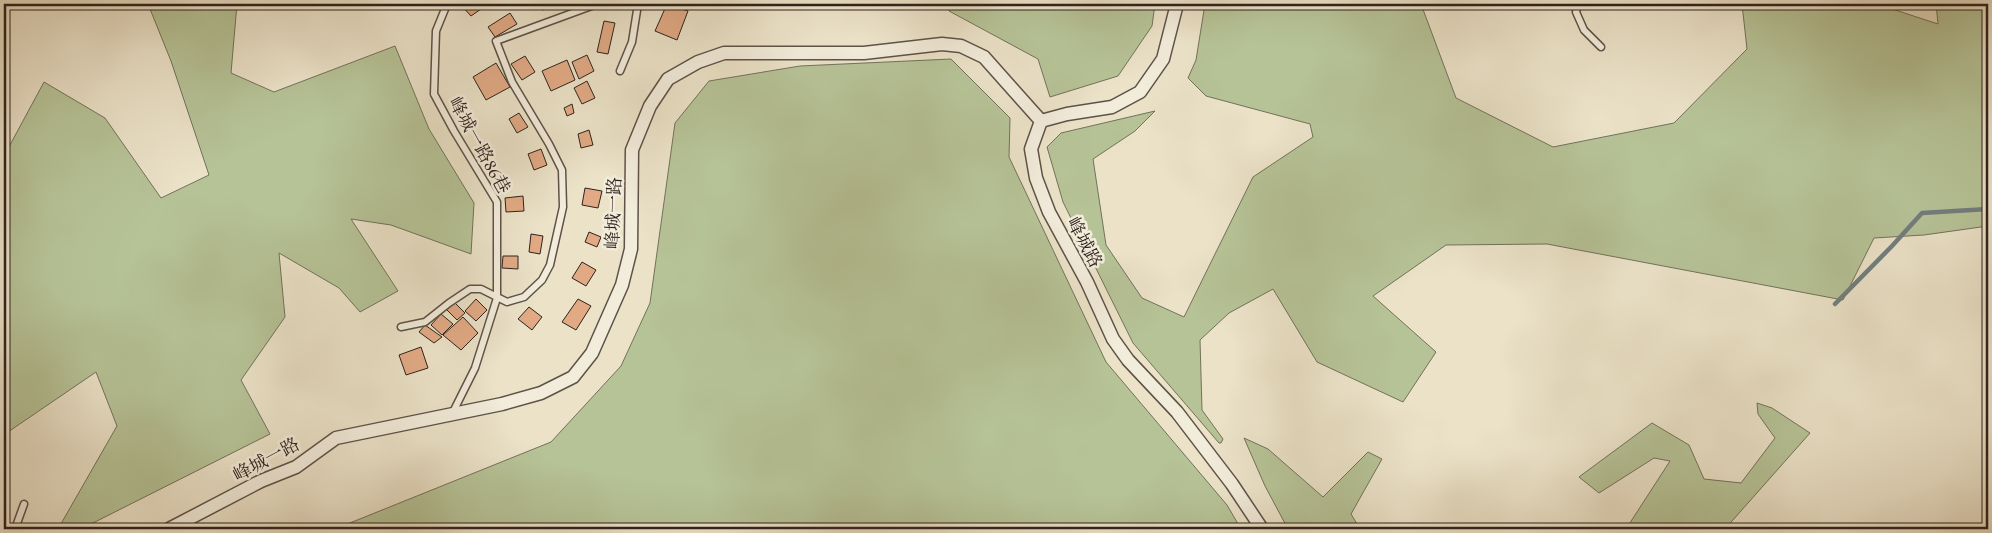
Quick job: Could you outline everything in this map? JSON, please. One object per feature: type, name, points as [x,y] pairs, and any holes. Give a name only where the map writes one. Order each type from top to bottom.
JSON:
[{"type":"street","points":[[1041,121],[1067,114],[1112,107],[1140,92],[1163,59],[1178,4]]},
{"type":"street","name":"峰城一路","points":[[169,529],[261,481],[296,467],[336,438],[452,415],[541,393],[573,377],[592,353],[622,285],[631,249],[632,150],[650,106],[668,79],[698,62],[724,53],[864,53],[942,44],[960,46],[984,57],[1041,121]]},
{"type":"street","name":"峰城路","points":[[1041,121],[1031,149],[1036,178],[1049,212],[1087,282],[1113,339],[1128,360],[1177,412],[1232,484],[1262,529]]},
{"type":"lane","name":"峰城一路86巷","points":[[447,4],[436,31],[434,94],[497,202],[497,298],[475,368],[452,415]]},
{"type":"lane","points":[[401,327],[425,322],[470,289],[481,289],[507,302],[524,298],[542,280],[550,265],[562,207],[562,170],[549,144],[512,82],[496,41],[597,4]]},
{"type":"lane","points":[[620,71],[632,42],[638,4]]},
{"type":"lane","points":[[1578,4],[1576,12],[1584,30],[1601,47]]},
{"type":"lane","points":[[15,529],[24,504]]},
{"type":"green space","points":[[148,4],[237,4],[231,73],[274,92],[395,46],[429,129],[474,203],[471,254],[391,225],[351,219],[398,291],[360,312],[339,288],[279,253],[285,317],[241,380],[270,434],[81,529],[58,529],[117,426],[96,372],[8,432],[4,446],[4,156],[44,82],[105,118],[161,198],[209,175],[171,61]]},
{"type":"green space","points":[[949,4],[1155,4],[1152,26],[1118,76],[1050,97],[1038,59],[949,11]]},
{"type":"green space","points":[[1205,4],[1421,4],[1456,98],[1553,147],[1674,123],[1747,49],[1742,4],[1877,4],[1938,24],[1936,4],[1988,4],[1988,226],[1924,235],[1874,238],[1843,300],[1547,244],[1446,245],[1373,296],[1436,352],[1403,402],[1317,362],[1273,289],[1229,313],[1200,340],[1202,410],[1223,439],[1219,443],[1133,343],[1063,202],[1047,147],[1061,133],[1155,111],[1135,131],[1093,159],[1106,245],[1142,298],[1184,317],[1253,177],[1313,137],[1310,124],[1206,96],[1188,78],[1196,60]]},
{"type":"green space","points":[[951,59],[1010,118],[1009,157],[1106,362],[1227,505],[1241,529],[335,529],[551,442],[621,366],[650,303],[675,123],[709,81],[800,66]]},
{"type":"green space","points":[[1757,403],[1772,408],[1810,433],[1725,529],[1626,529],[1670,461],[1654,458],[1599,493],[1579,477],[1652,423],[1689,445],[1704,479],[1741,483],[1775,438],[1758,414]]},
{"type":"green space","points":[[1244,438],[1268,449],[1323,497],[1368,452],[1382,459],[1351,514],[1360,529],[1288,529],[1265,486]]},
{"type":"building","points":[[460,4],[477,4],[481,9],[471,16]]},
{"type":"building","points":[[539,4],[559,4],[543,10]]},
{"type":"building","points":[[667,4],[688,11],[677,40],[655,31]]},
{"type":"building","points":[[510,13],[517,24],[495,37],[488,27]]},
{"type":"building","points":[[604,21],[615,23],[608,54],[597,52]]},
{"type":"building","points":[[587,55],[594,71],[579,79],[572,62]]},
{"type":"building","points":[[525,56],[535,72],[522,80],[511,64]]},
{"type":"building","points":[[567,60],[575,80],[551,91],[542,71]]},
{"type":"building","points":[[496,63],[510,87],[486,100],[473,77]]},
{"type":"building","points":[[587,81],[595,98],[582,104],[574,88]]},
{"type":"building","points":[[572,104],[574,113],[567,116],[564,108]]},
{"type":"building","points":[[519,113],[528,127],[517,133],[509,119]]},
{"type":"building","points":[[589,130],[593,145],[581,148],[578,134]]},
{"type":"building","points":[[541,149],[547,165],[534,170],[528,154]]},
{"type":"building","points":[[585,188],[602,191],[598,208],[582,205]]},
{"type":"building","points":[[523,196],[524,211],[506,212],[505,198]]},
{"type":"building","points":[[589,232],[601,237],[597,247],[585,242]]},
{"type":"building","points":[[531,234],[543,236],[540,254],[529,252]]},
{"type":"building","points":[[503,256],[518,256],[518,269],[502,268]]},
{"type":"building","points":[[582,262],[596,270],[586,286],[572,278]]},
{"type":"building","points":[[476,299],[487,310],[476,321],[465,311]]},
{"type":"building","points":[[578,299],[591,306],[576,330],[562,322]]},
{"type":"building","points":[[453,301],[465,313],[457,320],[446,309]]},
{"type":"building","points":[[529,307],[542,317],[532,330],[518,319]]},
{"type":"building","points":[[441,314],[453,324],[442,335],[431,325]]},
{"type":"building","points":[[463,317],[478,333],[461,350],[443,335]]},
{"type":"building","points":[[425,325],[442,337],[434,343],[419,332]]},
{"type":"building","points":[[421,347],[428,368],[406,375],[399,355]]},
{"type":"waterway","points":[[4,11],[9,4]]},
{"type":"waterway","points":[[1835,304],[1922,213],[1988,209]]}]
